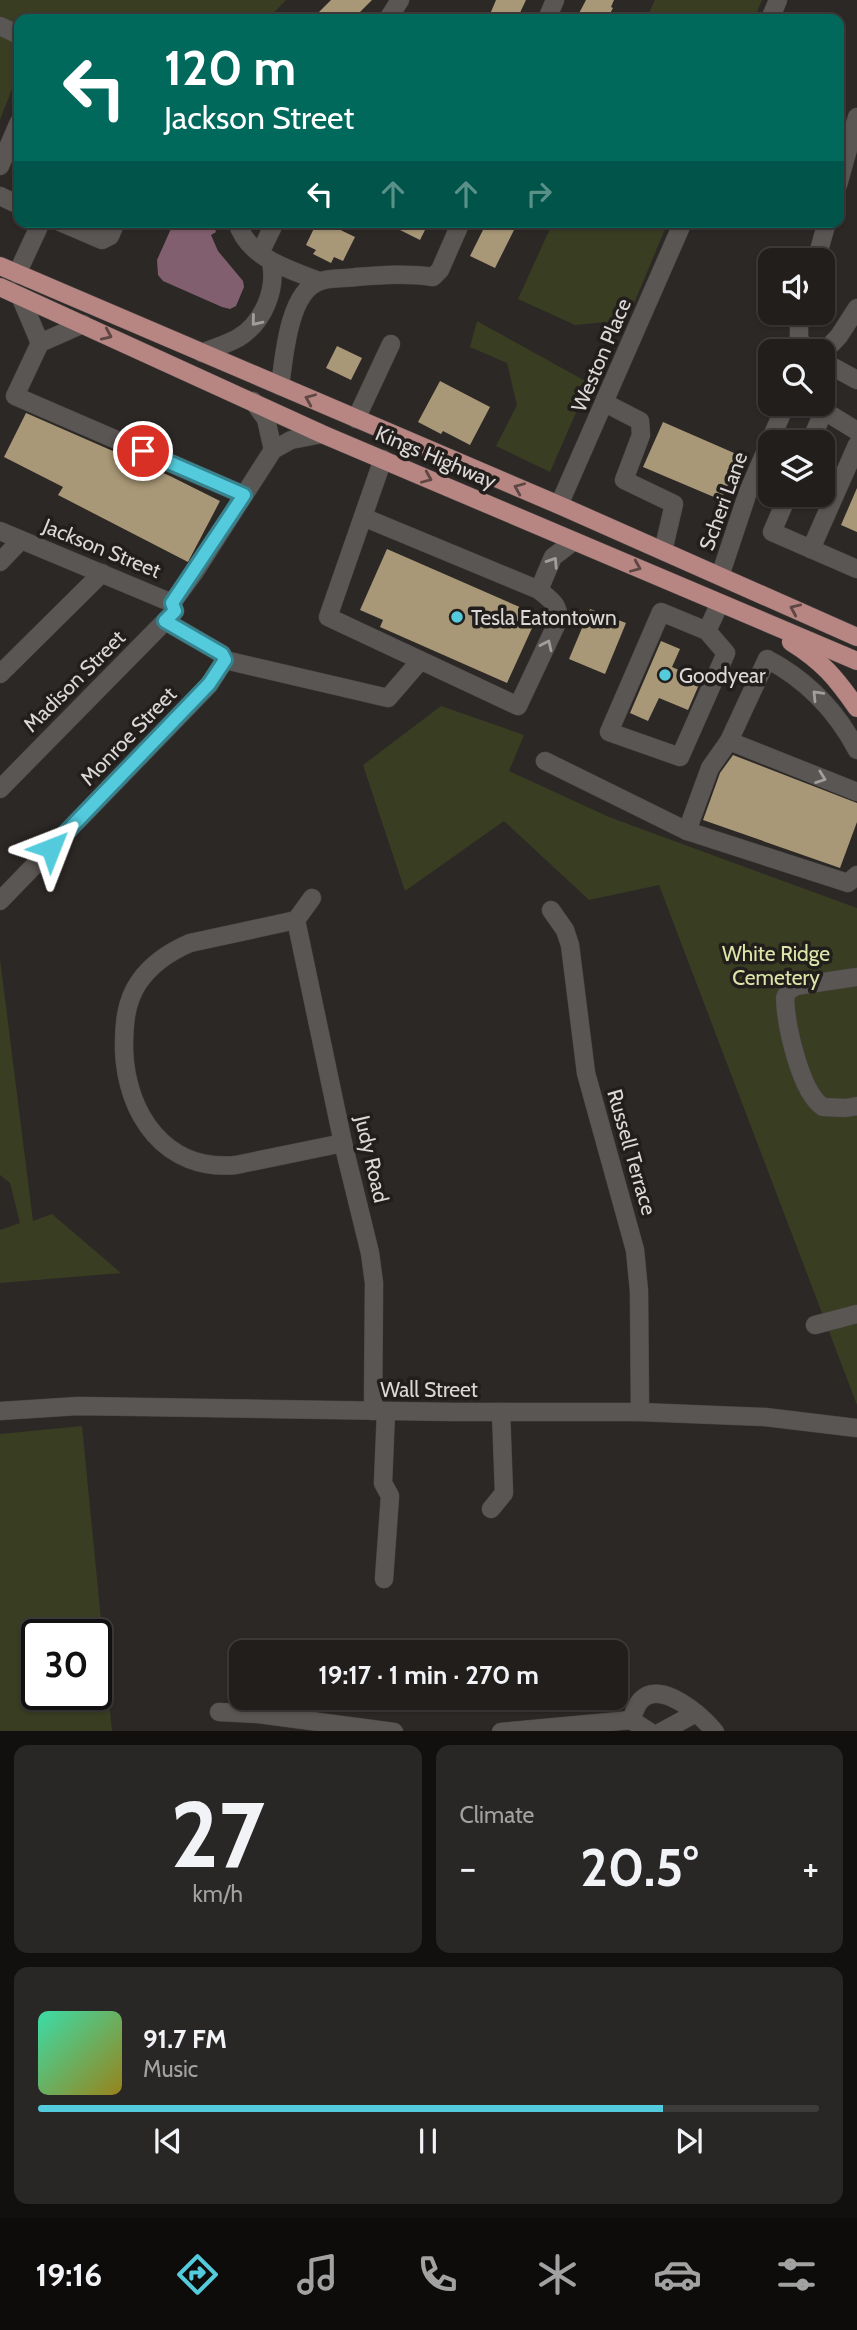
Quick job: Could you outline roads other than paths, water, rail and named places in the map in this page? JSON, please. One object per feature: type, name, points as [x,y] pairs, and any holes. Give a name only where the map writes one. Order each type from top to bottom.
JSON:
[{"type":"main road","name":"Kings Highway","points":[[0,266],[854,634]]},
{"type":"main road","name":"Kings Highway","points":[[0,287],[322,433],[857,661]]},
{"type":"main road","points":[[747,614],[816,658],[838,680],[857,708]]},
{"type":"street","points":[[844,164],[857,117]]},
{"type":"street","points":[[0,166],[14,134]]},
{"type":"street","points":[[17,274],[38,228]]},
{"type":"street","points":[[74,228],[102,240],[110,236],[113,228]]},
{"type":"street","points":[[202,353],[247,331],[262,313],[273,285],[274,276],[266,258],[239,228]]},
{"type":"street","points":[[266,258],[274,228]]},
{"type":"street","points":[[266,258],[319,281],[370,276],[433,276],[440,270],[458,228]]},
{"type":"street","name":"Weston Place","points":[[559,505],[680,228]]},
{"type":"street","points":[[820,248],[825,228]]},
{"type":"street","points":[[281,386],[286,336],[298,305],[309,288],[319,281]]},
{"type":"street","points":[[20,296],[40,343]]},
{"type":"street","points":[[835,340],[857,308]]},
{"type":"street","points":[[83,324],[40,343],[15,396],[244,495]]},
{"type":"street","points":[[356,419],[391,344]]},
{"type":"street","points":[[835,368],[857,380]]},
{"type":"street","points":[[253,401],[266,419],[273,450],[291,440],[322,433]]},
{"type":"street","points":[[605,403],[640,421],[641,435],[624,480],[674,505],[663,551]]},
{"type":"street","name":"Scheri Lane","points":[[720,576],[748,492],[781,416]]},
{"type":"street","points":[[833,416],[857,431]]},
{"type":"street","points":[[811,549],[857,444]]},
{"type":"street","name":"Jackson Street","points":[[0,530],[172,603],[273,450]]},
{"type":"street","points":[[363,517],[539,590],[555,603],[559,610],[558,621],[518,706],[328,617],[383,459]]},
{"type":"street","points":[[783,507],[772,532],[857,569]]},
{"type":"street","points":[[0,562],[21,540]]},
{"type":"street","points":[[539,590],[553,557],[574,541]]},
{"type":"street","points":[[0,674],[102,573]]},
{"type":"street","name":"Madison Street","points":[[0,789],[175,611],[172,603]]},
{"type":"street","points":[[707,631],[720,603]]},
{"type":"street","points":[[661,612],[707,631],[726,653],[680,758],[609,732],[661,612]]},
{"type":"street","points":[[165,621],[222,654],[225,660],[388,698],[420,661]]},
{"type":"street","points":[[687,831],[710,768],[729,741],[766,659],[785,669],[817,693],[857,750]]},
{"type":"street","name":"Monroe Street","points":[[0,901],[209,684],[225,660]]},
{"type":"street","points":[[729,741],[857,792]]},
{"type":"street","points":[[545,761],[687,831],[848,883],[857,876]]},
{"type":"street","points":[[312,898],[296,920],[190,943],[158,960],[138,983],[127,1011],[124,1035],[126,1072],[137,1110],[153,1135],[178,1154],[199,1162],[221,1166],[236,1165],[343,1143]]},
{"type":"street","name":"Russell Terrace","points":[[551,910],[565,930],[570,945],[586,1073],[635,1250],[639,1291],[640,1412]]},
{"type":"street","name":"Judy Road","points":[[296,920],[343,1143],[364,1223],[374,1283],[383,1482],[390,1496],[384,1579]]},
{"type":"street","points":[[857,977],[796,986],[788,991],[785,998],[799,1070],[808,1092],[823,1107],[857,1106]]},
{"type":"street","points":[[815,1325],[857,1314]]},
{"type":"street","name":"Wall Street","points":[[0,1411],[78,1406],[640,1412],[765,1417],[857,1428]]},
{"type":"street","points":[[491,1509],[505,1493],[502,1412]]},
{"type":"street","points":[[631,1720],[638,1702],[656,1693],[674,1698],[696,1713],[715,1731]]},
{"type":"street","points":[[219,1712],[258,1714],[394,1731]]},
{"type":"street","points":[[661,1731],[696,1713]]},
{"type":"street","points":[[501,1731],[631,1720],[650,1731]]},
{"type":"place","name":"Tesla Eatontown","points":[[457,617]]},
{"type":"place","name":"Goodyear","points":[[665,675]]},
{"type":"park label","name":"White Ridge Cemetery","points":[[776,965]]}]
